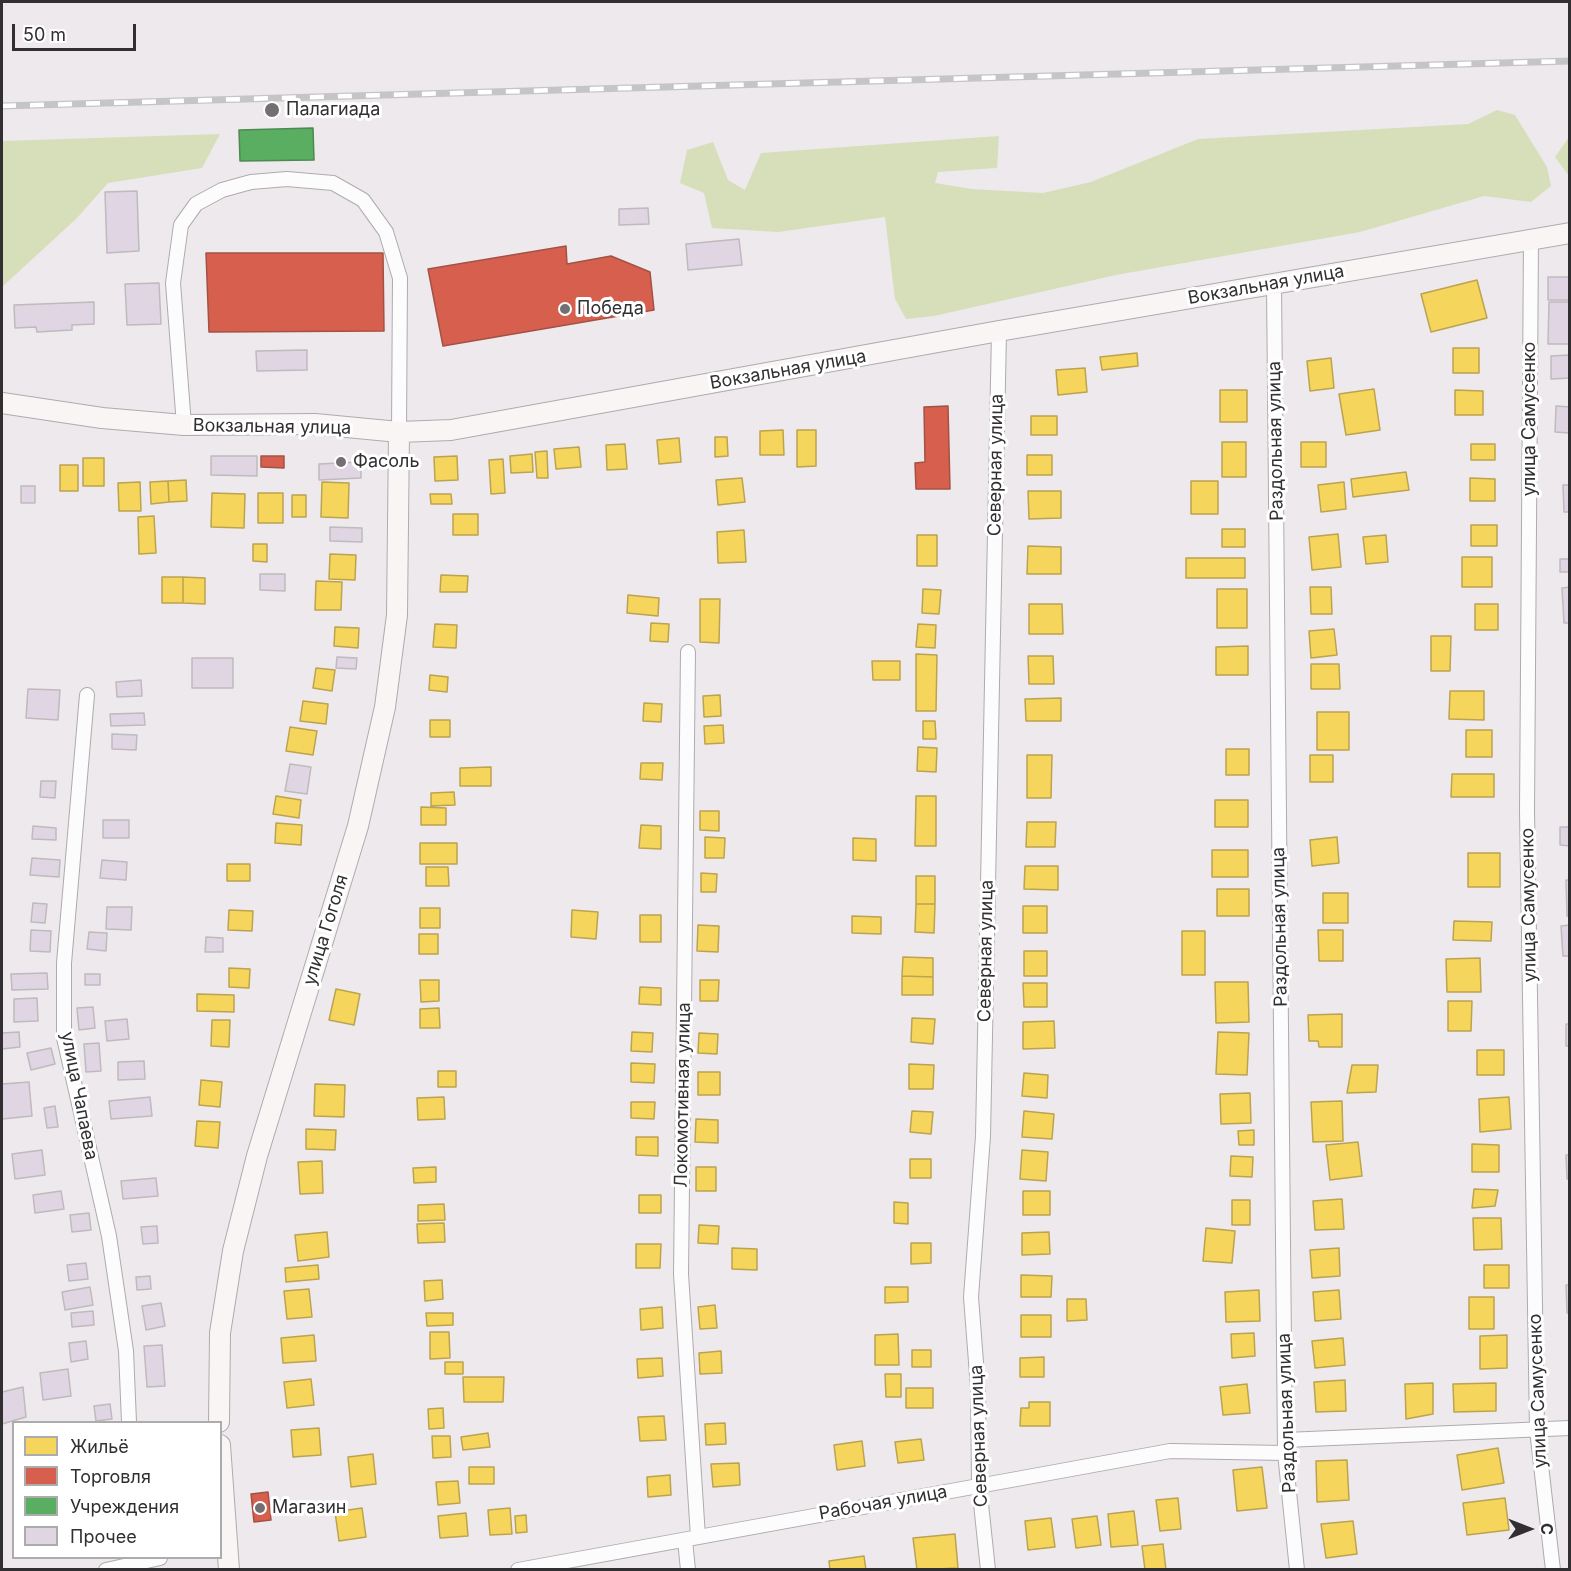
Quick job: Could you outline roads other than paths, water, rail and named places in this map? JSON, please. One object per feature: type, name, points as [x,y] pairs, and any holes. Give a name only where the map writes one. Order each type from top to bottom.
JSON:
[{"type":"main road","name":"Вокзальная улица","points":[[2,403],[102,418],[184,425],[315,424],[399,432],[451,430],[999,331],[1569,233]]},
{"type":"main road","name":"улица Гоголя","points":[[219,1421],[220,1333],[233,1251],[257,1156],[357,826],[374,762],[385,707],[397,615],[399,432]]},
{"type":"main road","points":[[222,1497],[224,1549],[229,1569]]},
{"type":"street","points":[[184,425],[173,283],[181,225],[196,204],[222,190],[251,182],[287,179],[333,183],[363,200],[386,232],[400,278],[399,432]]},
{"type":"street","name":"улица Самусенко","points":[[1531,240],[1527,811],[1537,1430],[1553,1569]]},
{"type":"street","name":"Раздольная улица","points":[[1274,284],[1285,1447],[1297,1569]]},
{"type":"street","name":"Северная улица","points":[[988,1569],[979,1485],[978,1389],[971,1297],[983,1136],[999,331]]},
{"type":"street","name":"Локомотивная улица","points":[[688,652],[681,1274],[692,1538],[688,1569]]},
{"type":"street","name":"улица Чапаева","points":[[87,695],[64,963],[64,1038],[109,1236],[126,1351],[129,1421]]},
{"type":"street","name":"Рабочая улица","points":[[518,1569],[1170,1451],[1285,1447],[1569,1428]]},
{"type":"street","points":[[106,1569],[143,1559]]},
{"type":"railway","points":[[2,106],[1570,61]]},
{"type":"place","name":"Палагиада","points":[[272,110]]},
{"type":"place","name":"Победа","points":[[565,309]]},
{"type":"place","name":"Фасоль","points":[[341,462]]},
{"type":"place","name":"Магазин","points":[[260,1508]]}]
